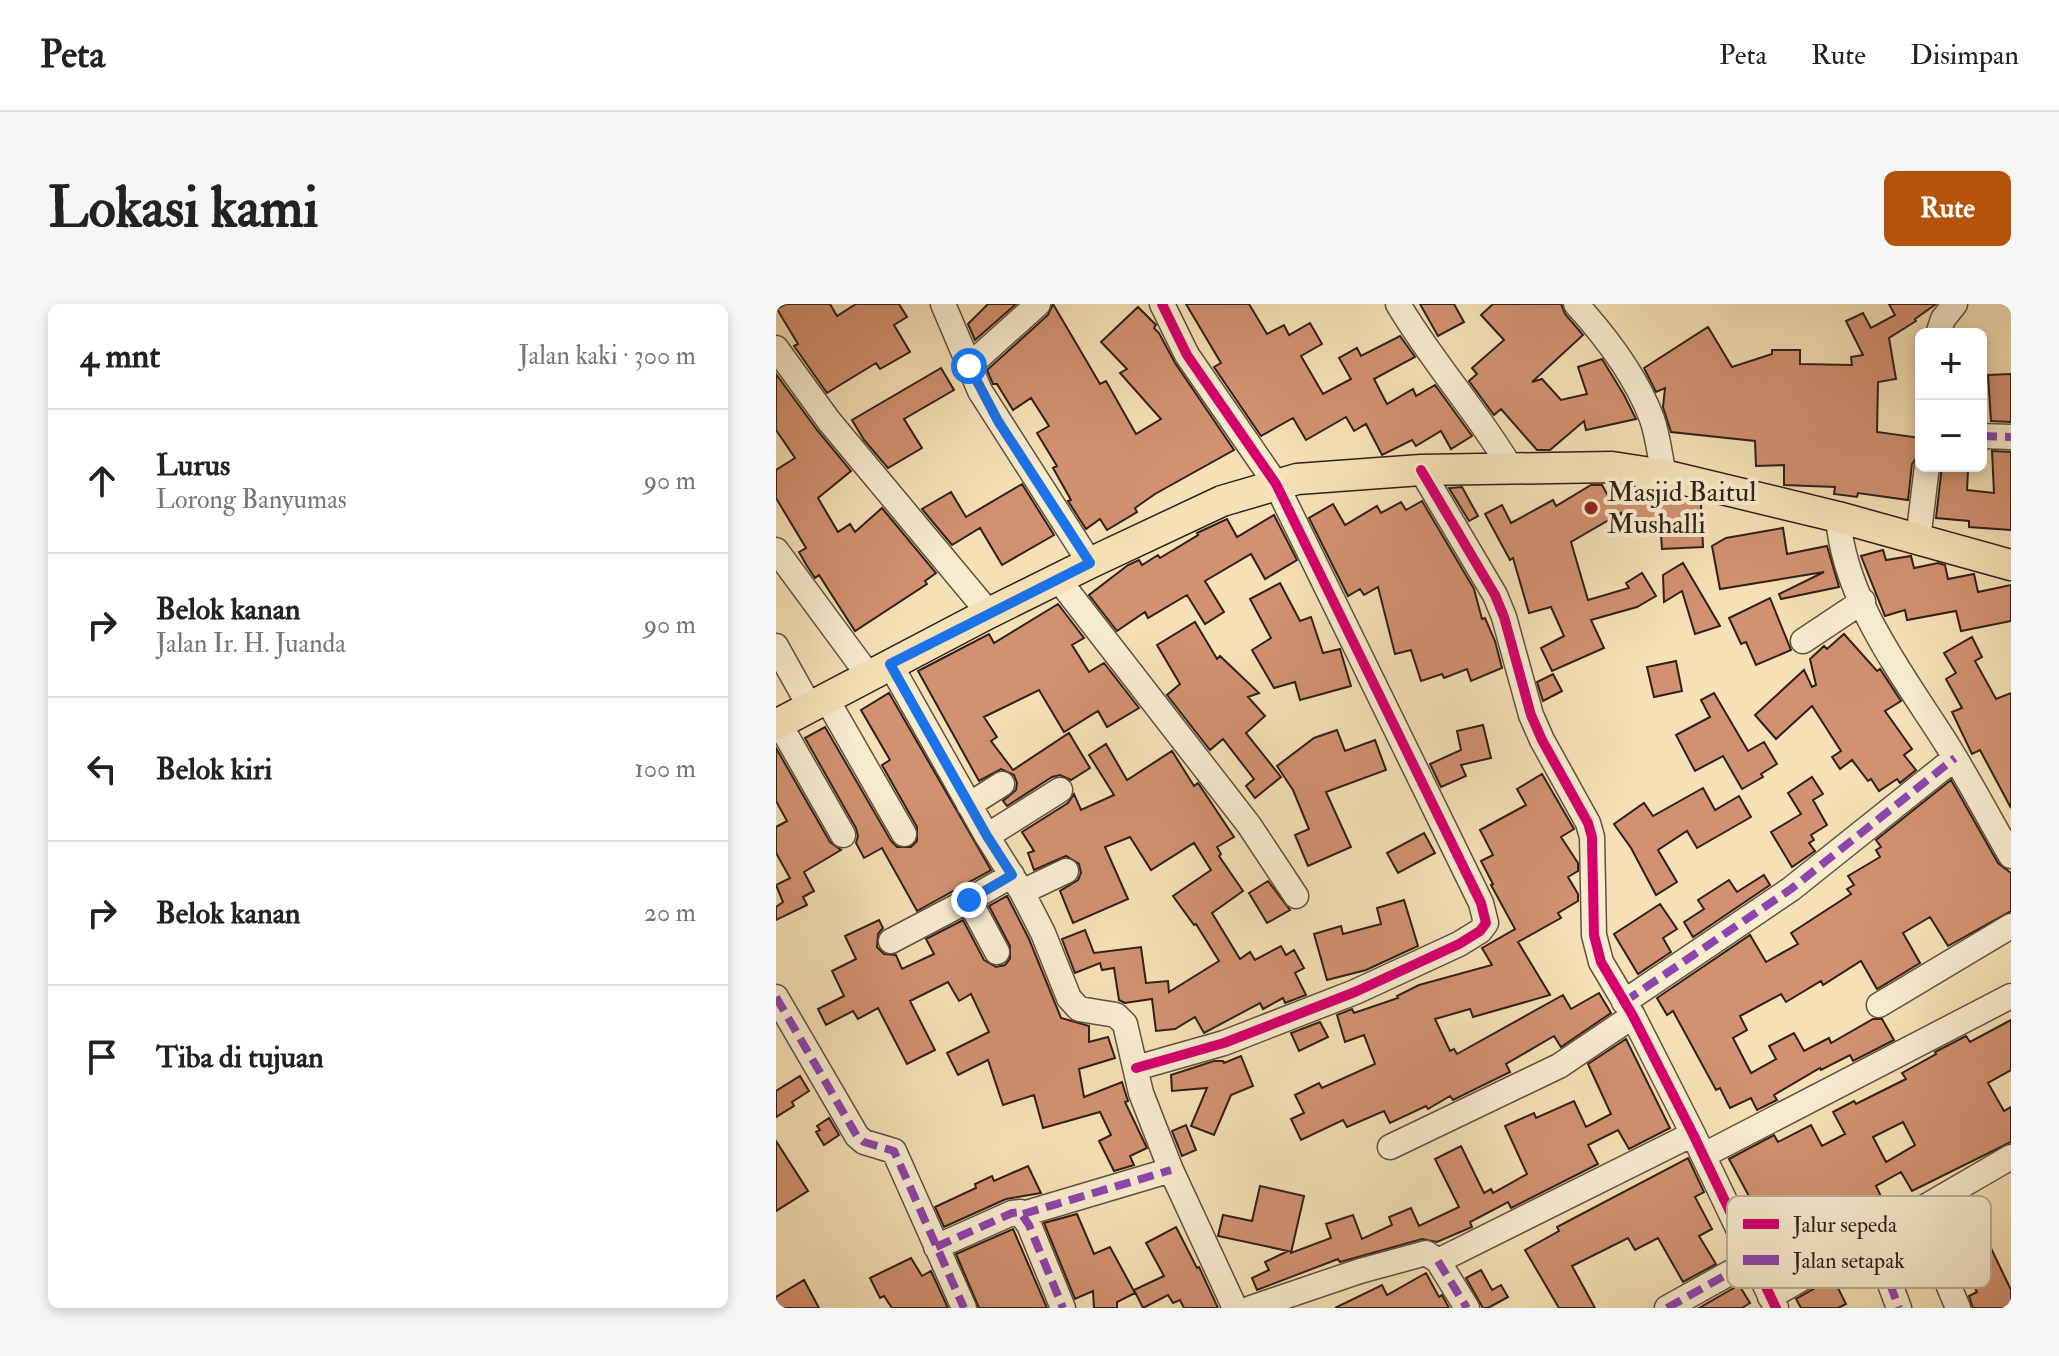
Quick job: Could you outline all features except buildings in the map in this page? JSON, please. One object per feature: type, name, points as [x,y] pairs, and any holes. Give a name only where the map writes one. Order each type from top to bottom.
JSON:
[{"type":"main road","points":[[778,724],[1090,563],[1222,501],[1297,479],[1421,470],[1612,467],[1664,475],[1838,517],[2011,565]]},
{"type":"street","points":[[943,304],[969,366],[998,421],[1090,563]]},
{"type":"street","points":[[969,366],[1038,304]]},
{"type":"street","points":[[1136,1068],[1224,1043],[1355,992],[1459,944],[1480,931],[1486,923],[1481,903],[1276,484],[1187,355],[1162,304]]},
{"type":"street","points":[[1398,304],[1493,437],[1512,470]]},
{"type":"street","points":[[1576,304],[1600,331],[1634,380],[1653,421],[1664,475]]},
{"type":"street","points":[[1940,328],[1955,304]]},
{"type":"street","points":[[776,348],[829,421],[989,613]]},
{"type":"street","points":[[1987,436],[2011,437]]},
{"type":"street","points":[[1421,470],[1495,595],[1531,715],[1588,823],[1592,837],[1596,947],[1606,974],[1628,1009],[1699,1144],[1727,1204]]},
{"type":"street","points":[[1918,540],[1926,472]]},
{"type":"street","points":[[1838,517],[1840,540],[1863,601],[1886,648],[1955,758],[2011,856]]},
{"type":"street","points":[[776,550],[880,670],[969,805],[1017,883],[1043,933],[1069,998],[1079,1009],[1116,1015],[1122,1019],[1141,1093],[1171,1170],[1235,1308]]},
{"type":"street","points":[[1058,579],[1249,825],[1296,896]]},
{"type":"street","points":[[1803,641],[1863,601]]},
{"type":"street","points":[[778,654],[818,703],[904,834]]},
{"type":"street","points":[[778,724],[843,835]]},
{"type":"street","points":[[1390,1147],[1559,1066],[1628,1009],[1791,889],[1955,758]]},
{"type":"street","points":[[969,805],[1002,784]]},
{"type":"street","points":[[987,836],[1060,790]]},
{"type":"street","points":[[891,941],[969,900],[1017,883],[1066,871]]},
{"type":"street","points":[[969,900],[997,952]]},
{"type":"street","points":[[1879,1005],[2011,926]]},
{"type":"street","points":[[1438,1261],[1699,1144],[2011,996]]},
{"type":"street","points":[[776,997],[860,1140],[894,1151],[964,1308]]},
{"type":"street","points":[[1942,1196],[2011,1157]]},
{"type":"street","points":[[936,1247],[1012,1213],[1023,1214],[1171,1170]]},
{"type":"street","points":[[1023,1214],[1063,1308]]},
{"type":"street","points":[[1251,1308],[1360,1271],[1431,1254],[1467,1308]]},
{"type":"street","points":[[1667,1308],[1727,1275]]},
{"type":"street","points":[[1773,1303],[1796,1288]]},
{"type":"street","points":[[1891,1288],[1899,1308]]},
{"type":"street","points":[[1950,1288],[1958,1308]]},
{"type":"marked path","points":[[1987,436],[2011,437]]},
{"type":"marked path","points":[[1624,1002],[1791,889],[1955,758]]},
{"type":"marked path","points":[[776,997],[857,1136],[864,1142],[894,1151],[964,1308]]},
{"type":"marked path","points":[[1023,1214],[1171,1170]]},
{"type":"marked path","points":[[936,1247],[1020,1212],[1029,1225],[1063,1308]]},
{"type":"marked path","points":[[1438,1261],[1467,1308]]},
{"type":"marked path","points":[[1667,1308],[1727,1275]]},
{"type":"marked path","points":[[1891,1288],[1899,1308]]},
{"type":"cycle path","points":[[1136,1068],[1224,1043],[1355,992],[1459,944],[1480,931],[1486,923],[1481,903],[1276,484],[1187,355],[1162,304]]},
{"type":"cycle path","points":[[1421,470],[1495,595],[1531,715],[1588,823],[1592,837],[1594,935],[1601,962],[1633,1016],[1727,1205]]},
{"type":"cycle path","points":[[1766,1288],[1776,1308]]},
{"type":"place","name":"Masjid Baitul Mushalli","points":[[1591,508]]},
{"type":"route","points":[[969,366],[998,421],[1090,563],[890,664],[1012,875],[969,900]]}]
